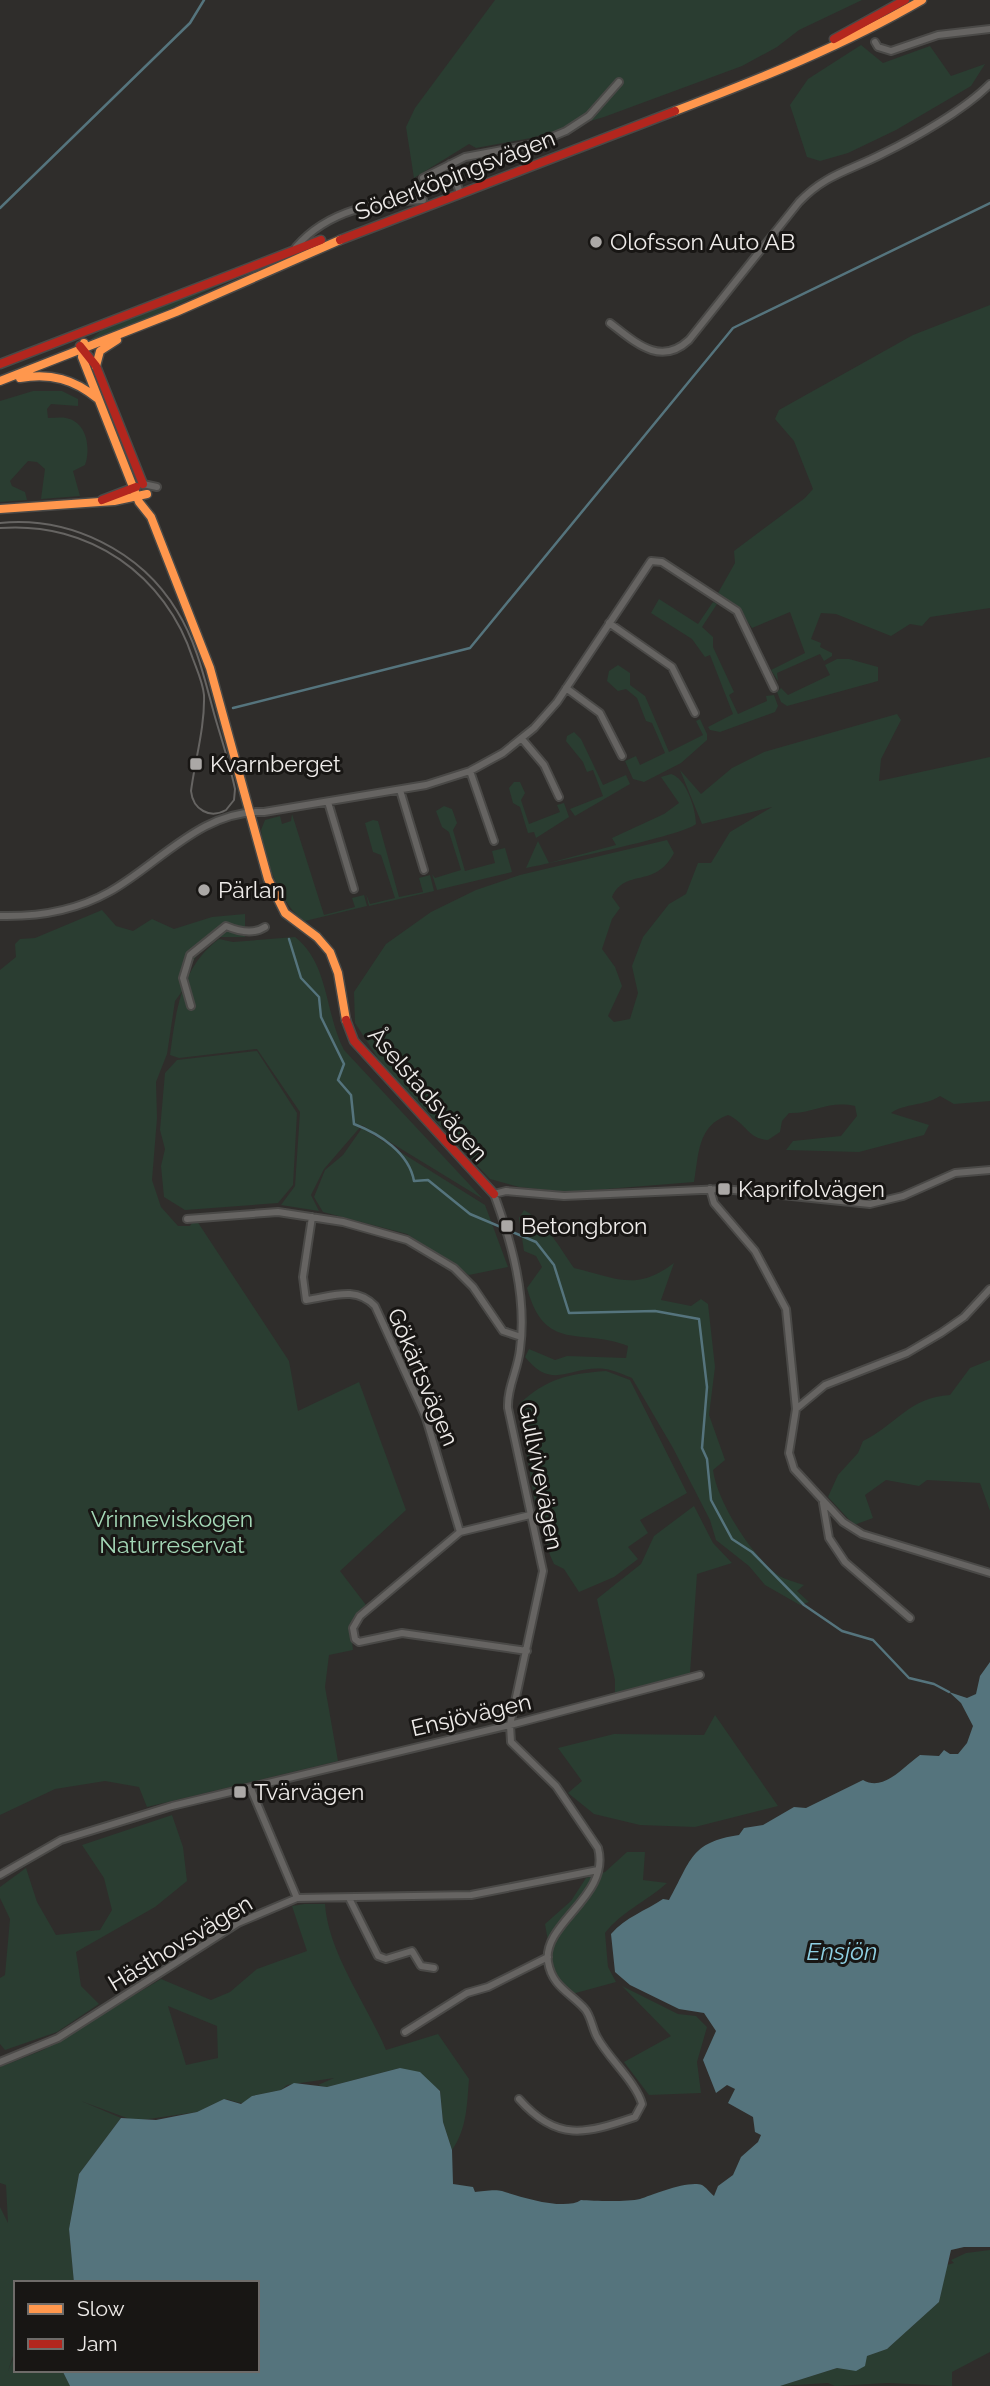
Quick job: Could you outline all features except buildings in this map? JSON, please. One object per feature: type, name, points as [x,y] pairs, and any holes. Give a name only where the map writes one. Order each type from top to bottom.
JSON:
[{"type":"main road","name":"Söderköpingsvägen","points":[[0,381],[176,312],[459,190],[772,67],[835,38],[905,0]]},
{"type":"main road","name":"Söderköpingsvägen","points":[[0,365],[423,200],[459,190],[775,73],[879,25],[922,0]]},
{"type":"main road","points":[[96,366],[100,351],[108,344],[176,312]]},
{"type":"main road","points":[[61,341],[82,347],[95,326]]},
{"type":"main road","name":"Åselstadsvägen","points":[[82,347],[96,366],[147,494],[149,514]]},
{"type":"main road","name":"Åselstadsvägen","points":[[82,347],[82,358],[133,487],[149,514],[210,668],[268,879],[288,916],[312,931],[331,954],[337,969],[345,1021],[354,1041],[494,1194]]},
{"type":"main road","points":[[0,381],[32,376],[61,376],[84,387],[99,401]]},
{"type":"main road","points":[[99,502],[143,484]]},
{"type":"main road","points":[[0,509],[99,502],[147,494]]},
{"type":"street","points":[[875,42],[878,47],[891,51],[938,35],[990,29]]},
{"type":"street","points":[[423,178],[480,152],[535,144],[566,131],[589,116],[619,82]]},
{"type":"street","points":[[610,323],[655,352],[667,354],[682,346],[814,187],[830,175],[883,154],[974,98],[990,84]]},
{"type":"street","points":[[450,164],[459,190]]},
{"type":"street","name":"Söderköpingsvägen","points":[[293,251],[330,219],[383,202],[423,200]]},
{"type":"street","points":[[0,916],[43,915],[72,909],[109,892],[201,829],[251,811],[400,790],[435,783],[470,771],[522,739],[547,714],[647,563],[655,560],[737,611],[761,654],[774,688]]},
{"type":"street","points":[[609,623],[672,667],[695,713]]},
{"type":"street","points":[[566,688],[600,713],[622,756]]},
{"type":"street","points":[[522,739],[544,765],[559,797]]},
{"type":"street","points":[[470,771],[494,841]]},
{"type":"street","points":[[400,790],[424,870]]},
{"type":"street","points":[[328,802],[354,889]]},
{"type":"street","points":[[191,1006],[183,978],[190,955],[226,926],[240,931],[259,931],[265,927]]},
{"type":"street","points":[[494,1194],[506,1191],[564,1196],[710,1189],[870,1204],[903,1196],[955,1173],[990,1170]]},
{"type":"street","points":[[710,1189],[714,1203],[755,1251],[786,1309],[796,1409],[789,1453],[794,1469],[843,1522],[862,1534],[990,1573]]},
{"type":"street","name":"Gullvivevägen","points":[[494,1194],[507,1226],[516,1264],[521,1337],[518,1362],[507,1395],[508,1408],[543,1571],[510,1725]]},
{"type":"street","points":[[187,1219],[193,1216],[278,1212],[363,1227],[420,1246],[454,1268],[473,1287],[503,1331],[521,1337]]},
{"type":"street","name":"Gökärtsvägen","points":[[312,1217],[303,1277],[306,1300],[349,1293],[369,1300],[375,1306],[426,1418],[460,1532]]},
{"type":"street","points":[[796,1409],[825,1385],[907,1353],[941,1334],[964,1317],[990,1289]]},
{"type":"street","points":[[823,1501],[829,1538],[845,1562],[910,1618]]},
{"type":"street","points":[[527,1651],[402,1633],[364,1642],[355,1639],[353,1628],[360,1616],[460,1532],[530,1515]]},
{"type":"street","name":"Ensjövägen","points":[[0,1875],[44,1848],[73,1836],[172,1806],[510,1725],[700,1675]]},
{"type":"street","points":[[510,1725],[515,1748],[550,1778],[593,1839],[600,1857],[598,1870],[584,1898],[555,1933],[548,1957],[556,1984],[585,2009],[597,2037],[642,2104],[635,2117],[596,2128],[560,2130],[540,2120],[519,2099]]},
{"type":"street","points":[[251,1789],[297,1898]]},
{"type":"street","name":"Hästhovsvägen","points":[[0,2062],[58,2038],[238,1923],[297,1898],[471,1895],[598,1870]]},
{"type":"street","points":[[349,1898],[379,1956],[386,1959],[412,1951],[421,1966],[434,1968]]},
{"type":"street","points":[[405,2032],[467,1993],[488,1987],[548,1957]]},
{"type":"green space","points":[[495,0],[862,0],[799,30],[777,47],[742,66],[604,117],[531,138],[476,148],[469,144],[414,178],[406,127],[415,108]]},
{"type":"green space","points":[[861,45],[883,63],[930,46],[951,76],[985,64],[971,86],[896,130],[848,153],[820,161],[807,157],[790,105],[808,79]]},
{"type":"green space","points":[[242,275],[144,320],[90,340],[102,330]]},
{"type":"green space","points":[[990,305],[990,608],[930,617],[922,626],[910,624],[891,636],[836,614],[821,613],[811,639],[821,643],[820,647],[832,653],[832,656],[824,661],[820,654],[777,673],[778,681],[771,670],[805,653],[790,612],[752,628],[739,609],[718,593],[735,563],[734,551],[805,498],[813,489],[794,441],[775,419],[779,410],[913,335]]},
{"type":"green space","points":[[33,391],[62,391],[78,399],[78,406],[51,404],[47,409],[48,418],[73,420],[86,437],[88,451],[85,465],[73,471],[80,496],[41,499],[45,469],[37,462],[28,461],[10,481],[12,486],[25,492],[27,500],[0,502],[0,401]]},
{"type":"green space","points":[[659,599],[698,624],[713,602],[717,604],[702,627],[713,637],[713,647],[734,692],[729,695],[738,714],[767,701],[766,696],[774,695],[778,706],[775,712],[720,732],[710,730],[708,727],[733,714],[710,655],[705,657],[692,639],[651,613]]},
{"type":"green space","points":[[837,659],[849,659],[878,667],[878,681],[787,706],[781,702],[777,692],[781,688],[788,695],[830,675],[825,665]]},
{"type":"green space","points":[[618,665],[630,673],[630,685],[645,696],[669,752],[703,735],[696,721],[700,719],[707,734],[707,740],[681,763],[644,782],[633,779],[625,761],[636,756],[640,765],[665,753],[652,723],[646,721],[637,698],[626,689],[618,691],[607,681],[609,671]]},
{"type":"green space","points":[[897,714],[901,720],[881,759],[879,781],[990,757],[990,1101],[954,1104],[940,1096],[897,1110],[891,1113],[929,1125],[924,1135],[859,1152],[786,1150],[793,1141],[841,1136],[857,1116],[855,1106],[837,1105],[789,1113],[782,1121],[780,1132],[768,1140],[756,1137],[728,1115],[710,1126],[705,1134],[701,1142],[694,1182],[569,1192],[519,1187],[490,1179],[381,1063],[355,1023],[354,992],[386,944],[431,912],[476,890],[520,875],[667,840],[674,853],[666,864],[658,871],[625,883],[612,897],[620,908],[612,919],[602,949],[615,967],[622,986],[608,1016],[614,1022],[630,1019],[638,993],[632,966],[643,937],[669,904],[686,894],[698,863],[711,863],[730,832],[772,807],[702,824],[680,770],[701,794],[732,768],[764,752]]},
{"type":"green space","points":[[574,732],[581,739],[603,785],[626,775],[630,784],[575,816],[570,809],[603,796],[593,770],[587,772],[583,762],[566,741],[567,736]]},
{"type":"green space","points":[[671,774],[686,788],[696,824],[668,835],[588,855],[526,868],[538,841],[549,863],[616,845],[612,838],[664,814],[679,803],[661,777]]},
{"type":"green space","points":[[514,782],[520,782],[525,793],[521,800],[529,824],[560,812],[557,805],[564,803],[569,817],[536,838],[534,832],[528,833],[520,807],[513,803],[509,788]]},
{"type":"green space","points":[[444,806],[452,809],[457,823],[453,830],[465,871],[495,863],[492,851],[505,848],[512,872],[437,890],[432,874],[435,878],[461,870],[449,832],[442,827],[436,811]]},
{"type":"green space","points":[[292,814],[324,915],[355,907],[352,898],[364,895],[367,906],[305,921],[288,905],[270,867],[261,830],[265,820],[280,816],[282,824],[291,821]]},
{"type":"green space","points":[[378,821],[399,897],[423,892],[419,878],[430,875],[434,891],[369,906],[366,894],[370,904],[395,898],[381,855],[373,852],[365,823]]},
{"type":"green space","name":"Vrinneviskogen Naturreservat","points":[[102,910],[116,926],[133,931],[152,919],[174,929],[212,917],[245,914],[245,937],[218,937],[202,948],[187,970],[183,990],[175,1001],[167,1054],[156,1082],[157,1118],[152,1180],[161,1207],[178,1226],[190,1226],[195,1218],[289,1361],[298,1411],[359,1382],[406,1510],[340,1571],[366,1605],[350,1626],[353,1650],[329,1655],[325,1687],[338,1761],[147,1807],[139,1787],[105,1781],[55,1789],[0,1815],[0,970],[16,957],[15,944],[20,939],[35,938]]},
{"type":"green space","points":[[295,937],[314,961],[344,1050],[483,1199],[362,1125],[324,1169],[311,1195],[319,1211],[281,1205],[295,1186],[300,1112],[257,1049],[179,1058],[170,1055],[182,991],[188,976],[206,950],[219,939],[233,942]]},
{"type":"green space","points":[[257,1051],[297,1113],[293,1185],[278,1203],[185,1210],[164,1197],[161,1166],[165,1149],[160,1130],[165,1073],[177,1060]]},
{"type":"green space","points":[[362,1128],[485,1205],[508,1267],[469,1275],[407,1234],[323,1212],[314,1197],[325,1170],[343,1155]]},
{"type":"green space","points":[[524,1210],[546,1229],[574,1268],[615,1278],[637,1280],[661,1272],[674,1263],[661,1300],[691,1306],[701,1299],[708,1304],[715,1367],[709,1415],[725,1460],[713,1470],[716,1483],[728,1512],[757,1555],[778,1575],[804,1585],[797,1591],[809,1602],[800,1605],[765,1585],[749,1566],[716,1540],[710,1520],[673,1448],[632,1378],[605,1369],[553,1375],[544,1373],[525,1357],[529,1349],[555,1360],[567,1356],[626,1358],[628,1346],[567,1335],[544,1322],[535,1309],[527,1288],[542,1267],[536,1256],[524,1251],[519,1218]]},
{"type":"green space","points":[[990,1360],[990,1511],[980,1483],[927,1480],[919,1486],[886,1480],[865,1495],[873,1518],[854,1525],[828,1497],[838,1475],[858,1453],[863,1441],[913,1406],[950,1395],[970,1368]]},
{"type":"green space","points":[[606,1371],[630,1380],[687,1493],[640,1520],[648,1533],[628,1547],[638,1559],[614,1577],[579,1592],[564,1569],[554,1564],[550,1555],[534,1498],[519,1404],[539,1388],[559,1379]]},
{"type":"green space","points":[[694,1506],[713,1543],[732,1563],[697,1574],[690,1673],[615,1693],[615,1680],[597,1599],[641,1564],[654,1536]]},
{"type":"green space","points":[[715,1715],[778,1806],[695,1827],[640,1825],[594,1814],[568,1793],[582,1781],[558,1748],[614,1734],[704,1735]]},
{"type":"green space","points":[[172,1815],[183,1847],[187,1881],[155,1907],[76,1952],[81,1986],[99,2004],[57,2032],[5,2050],[0,2044],[0,1978],[5,1975],[10,1919],[0,1898],[0,1887],[26,1868],[37,1902],[56,1935],[100,1930],[112,1910],[104,1878],[82,1845]]},
{"type":"green space","points":[[627,1852],[645,1852],[643,1880],[667,1883],[619,1919],[605,1933],[608,1967],[616,1982],[572,1994],[553,1970],[545,1924],[571,1901],[586,1878],[605,1872]]},
{"type":"green space","points":[[325,1904],[333,1941],[386,2050],[438,2034],[469,2079],[461,2134],[452,2150],[443,2122],[440,2090],[400,2068],[327,2087],[318,2085],[334,2078],[287,2085],[281,2090],[252,2096],[243,2103],[224,2099],[197,2112],[135,2121],[81,2101],[121,2118],[79,2174],[69,2229],[74,2281],[14,2281],[14,2353],[8,2371],[14,2357],[14,2372],[63,2372],[70,2386],[0,2386],[0,2207],[8,2223],[6,2185],[0,2183],[0,2067],[43,2050],[161,1979],[211,2000],[230,1992],[257,1969],[307,1951],[292,1906]],"holes":[[[168,2006],[217,2026],[218,2058],[186,2065]]]},
{"type":"green space","points":[[622,1986],[678,2014],[696,2016],[707,2027],[697,2062],[701,2093],[649,2095],[624,2062],[671,2036]]},
{"type":"green space","points":[[990,2250],[990,2352],[952,2372],[952,2386],[888,2383],[835,2386],[828,2383],[780,2386],[837,2368],[855,2370],[867,2356],[887,2349],[939,2302],[947,2265],[954,2263],[951,2260],[966,2253]]},
{"type":"water","name":"Ensjön","points":[[990,1662],[990,2247],[951,2250],[939,2302],[887,2349],[867,2356],[865,2366],[856,2371],[837,2368],[780,2386],[70,2386],[63,2372],[259,2372],[259,2281],[74,2281],[69,2229],[79,2174],[121,2118],[156,2120],[197,2112],[224,2099],[241,2104],[252,2096],[281,2090],[294,2083],[327,2087],[400,2068],[420,2072],[440,2091],[443,2122],[452,2150],[453,2184],[473,2187],[475,2192],[499,2190],[554,2204],[581,2200],[635,2200],[679,2186],[696,2184],[704,2186],[714,2196],[718,2186],[733,2175],[741,2157],[758,2142],[761,2135],[755,2132],[753,2117],[728,2103],[735,2089],[727,2085],[716,2093],[703,2060],[716,2031],[704,2013],[679,2009],[630,1985],[615,1972],[611,1934],[623,1923],[663,1899],[669,1900],[688,1864],[701,1848],[710,1843],[739,1835],[744,1828],[763,1825],[794,1807],[806,1808],[863,1780],[871,1783],[886,1781],[920,1755],[939,1756],[944,1750],[950,1754],[958,1754],[967,1743],[973,1726],[961,1703],[949,1692],[967,1698],[976,1694],[980,1676]]},
{"type":"waterway","points":[[0,208],[190,23],[204,0]]},
{"type":"waterway","points":[[233,708],[470,648],[733,328],[990,203]]},
{"type":"waterway","points":[[289,939],[301,978],[319,997],[321,1017],[344,1064],[338,1080],[351,1095],[354,1124],[374,1133],[400,1153],[414,1181],[428,1180],[470,1214],[536,1242],[554,1265],[569,1313],[655,1311],[699,1319],[707,1387],[702,1448],[707,1459],[711,1500],[732,1539],[752,1552],[804,1605],[842,1631],[873,1640],[909,1678],[934,1684],[949,1692]]},
{"type":"tram line","points":[[0,523],[52,525],[77,532],[124,555],[162,590],[184,623],[204,676],[235,789],[234,800],[226,810],[208,813],[199,808],[192,798],[203,719],[203,690],[181,629],[164,602],[144,579],[120,559],[93,544],[64,534],[33,528],[0,528]]},
{"type":"traffic: slow","points":[[675,111],[831,47],[922,0]]},
{"type":"traffic: slow","points":[[0,381],[176,312],[340,240]]},
{"type":"traffic: slow","points":[[96,366],[100,351],[117,340]]},
{"type":"traffic: slow","points":[[84,343],[82,357],[133,487]]},
{"type":"traffic: slow","points":[[20,378],[42,376],[62,379],[98,399]]},
{"type":"traffic: slow","points":[[133,487],[139,502],[151,517],[210,668],[268,879],[285,913],[317,937],[330,952],[338,973],[346,1020]]},
{"type":"traffic: slow","points":[[0,509],[114,501],[147,494]]},
{"type":"traffic: jam","points":[[834,39],[905,0]]},
{"type":"traffic: jam","points":[[340,240],[675,111]]},
{"type":"traffic: jam","points":[[0,364],[321,240]]},
{"type":"traffic: jam","points":[[80,346],[96,366],[143,484]]},
{"type":"traffic: jam","points":[[102,500],[136,487]]},
{"type":"traffic: jam","points":[[346,1020],[354,1041],[494,1194]]},
{"type":"place","name":"Olofsson Auto AB","points":[[596,242]]},
{"type":"place","name":"Kvarnberget","points":[[196,764]]},
{"type":"place","name":"Pärlan","points":[[204,890]]},
{"type":"place","name":"Kaprifolvägen","points":[[724,1189]]},
{"type":"place","name":"Betongbron","points":[[507,1226]]},
{"type":"place","name":"Tvärvägen","points":[[240,1792]]}]
